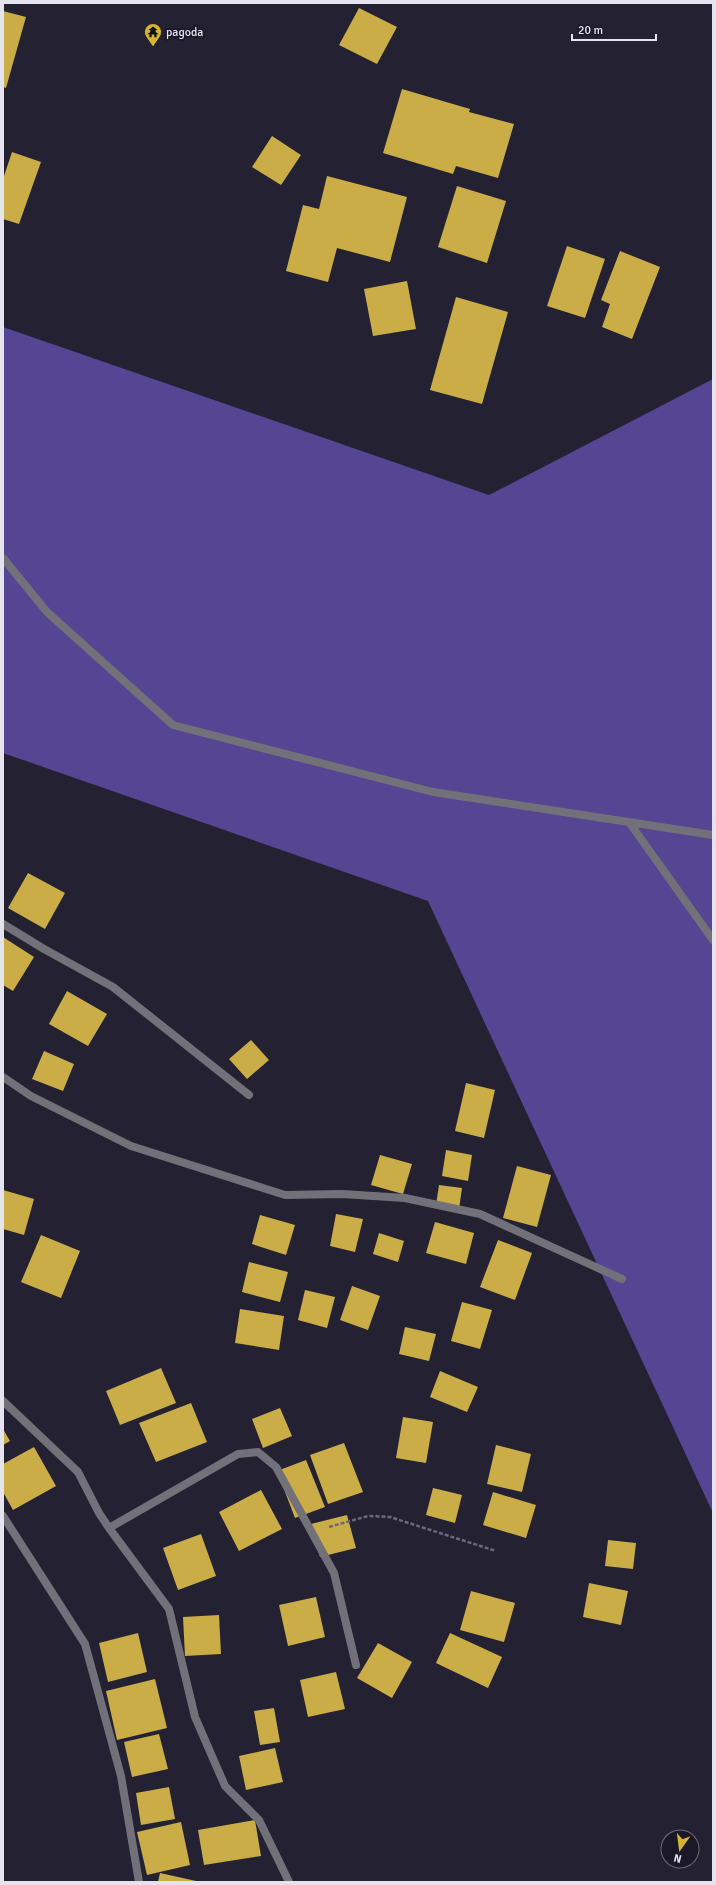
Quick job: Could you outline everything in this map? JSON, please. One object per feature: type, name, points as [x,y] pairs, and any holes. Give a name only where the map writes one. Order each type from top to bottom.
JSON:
[{"type":"street","points":[[3,558],[47,612],[173,725],[433,792],[713,835]]},
{"type":"street","points":[[629,822],[713,940]]},
{"type":"street","points":[[3,924],[44,949],[113,987],[249,1095]]},
{"type":"street","points":[[3,1077],[31,1096],[131,1146],[285,1194],[342,1194],[404,1198],[480,1214],[622,1279]]},
{"type":"street","points":[[3,1401],[78,1472],[99,1513],[169,1609],[195,1717],[225,1786],[259,1820],[289,1882]]},
{"type":"street","points":[[109,1528],[238,1454],[258,1452],[276,1467],[334,1573],[356,1665]]},
{"type":"street","points":[[3,1516],[85,1644],[121,1776],[139,1882]]},
{"type":"path","points":[[310,1531],[368,1516],[390,1517],[496,1551]]},
{"type":"shaded area","points":[[3,327],[489,495],[713,379],[713,1513],[428,901],[3,753]]},
{"type":"building","points":[[359,8],[397,27],[377,64],[339,45]]},
{"type":"building","points":[[3,11],[26,17],[6,88],[3,87]]},
{"type":"building","points":[[402,89],[470,109],[469,112],[514,124],[498,178],[456,166],[453,174],[383,153]]},
{"type":"building","points":[[272,136],[301,155],[281,185],[252,167]]},
{"type":"building","points":[[12,152],[41,162],[19,224],[3,219],[3,179]]},
{"type":"building","points":[[327,176],[407,197],[390,262],[337,248],[328,282],[286,271],[303,205],[319,209]]},
{"type":"building","points":[[457,186],[506,201],[487,263],[438,247]]},
{"type":"building","points":[[567,246],[605,259],[585,318],[547,306]]},
{"type":"building","points":[[620,251],[660,267],[632,339],[602,327],[610,304],[601,300]]},
{"type":"building","points":[[407,281],[416,329],[373,336],[364,289]]},
{"type":"building","points":[[456,297],[508,312],[482,404],[430,390]]},
{"type":"building","points":[[28,873],[65,893],[45,929],[8,908]]},
{"type":"building","points":[[3,937],[34,957],[13,991],[3,985]]},
{"type":"building","points":[[67,991],[107,1014],[88,1046],[49,1024]]},
{"type":"building","points":[[251,1040],[269,1060],[247,1079],[229,1059]]},
{"type":"building","points":[[44,1051],[74,1064],[63,1091],[32,1079]]},
{"type":"building","points":[[466,1083],[495,1090],[484,1138],[455,1131]]},
{"type":"building","points":[[446,1150],[472,1155],[468,1181],[442,1176]]},
{"type":"building","points":[[380,1155],[412,1164],[403,1194],[371,1185]]},
{"type":"building","points":[[517,1166],[551,1175],[537,1227],[503,1218]]},
{"type":"building","points":[[439,1185],[462,1188],[459,1209],[436,1205]]},
{"type":"building","points":[[3,1190],[34,1199],[24,1235],[3,1229]]},
{"type":"building","points":[[336,1214],[363,1219],[355,1252],[330,1246]]},
{"type":"building","points":[[260,1215],[295,1225],[286,1255],[252,1244]]},
{"type":"building","points":[[435,1222],[474,1233],[466,1264],[426,1253]]},
{"type":"building","points":[[379,1233],[404,1241],[398,1262],[373,1254]]},
{"type":"building","points":[[41,1235],[80,1251],[61,1298],[21,1282]]},
{"type":"building","points":[[498,1240],[532,1253],[515,1300],[480,1287]]},
{"type":"building","points":[[249,1262],[288,1272],[280,1302],[242,1292]]},
{"type":"building","points":[[352,1286],[380,1296],[368,1330],[340,1320]]},
{"type":"building","points":[[305,1290],[335,1297],[327,1328],[298,1320]]},
{"type":"building","points":[[462,1302],[492,1310],[480,1349],[451,1341]]},
{"type":"building","points":[[240,1309],[284,1316],[279,1350],[235,1343]]},
{"type":"building","points":[[405,1327],[436,1334],[429,1361],[399,1354]]},
{"type":"building","points":[[161,1368],[176,1403],[120,1425],[106,1391]]},
{"type":"building","points":[[440,1371],[478,1387],[467,1412],[430,1397]]},
{"type":"building","points":[[191,1403],[207,1442],[156,1462],[139,1423]]},
{"type":"building","points":[[280,1408],[292,1436],[263,1448],[252,1419]]},
{"type":"building","points":[[403,1417],[433,1422],[426,1463],[396,1458]]},
{"type":"building","points":[[3,1429],[10,1441],[3,1445]]},
{"type":"building","points":[[344,1443],[363,1492],[328,1504],[310,1455]]},
{"type":"building","points":[[496,1445],[531,1454],[522,1492],[487,1484]]},
{"type":"building","points":[[34,1447],[56,1486],[13,1510],[3,1492],[3,1464]]},
{"type":"building","points":[[306,1460],[325,1507],[295,1518],[277,1471]]},
{"type":"building","points":[[433,1488],[462,1495],[455,1523],[426,1515]]},
{"type":"building","points":[[261,1490],[282,1529],[239,1551],[219,1512]]},
{"type":"building","points":[[493,1492],[536,1505],[526,1538],[483,1525]]},
{"type":"building","points":[[347,1515],[356,1548],[320,1557],[311,1524]]},
{"type":"building","points":[[201,1534],[216,1576],[178,1590],[163,1548]]},
{"type":"building","points":[[608,1540],[636,1543],[633,1569],[605,1566]]},
{"type":"building","points":[[589,1583],[628,1591],[621,1625],[583,1617]]},
{"type":"building","points":[[471,1591],[515,1603],[504,1642],[460,1630]]},
{"type":"building","points":[[316,1597],[325,1637],[288,1646],[279,1605]]},
{"type":"building","points":[[219,1615],[221,1654],[185,1656],[183,1617]]},
{"type":"building","points":[[138,1633],[147,1672],[108,1682],[99,1643]]},
{"type":"building","points":[[450,1633],[502,1657],[488,1688],[436,1663]]},
{"type":"building","points":[[378,1643],[412,1662],[392,1698],[357,1678]]},
{"type":"building","points":[[336,1672],[345,1709],[308,1717],[300,1680]]},
{"type":"building","points":[[155,1679],[167,1728],[117,1740],[106,1691]]},
{"type":"building","points":[[274,1708],[280,1742],[260,1745],[254,1711]]},
{"type":"building","points":[[159,1734],[168,1769],[132,1777],[124,1742]]},
{"type":"building","points":[[275,1748],[283,1782],[246,1790],[239,1756]]},
{"type":"building","points":[[169,1787],[175,1819],[141,1825],[136,1793]]},
{"type":"building","points":[[255,1820],[261,1856],[204,1865],[198,1830]]},
{"type":"building","points":[[181,1822],[190,1865],[147,1875],[137,1832]]},
{"type":"building","points":[[160,1873],[196,1881],[196,1882],[158,1882]]},
{"type":"place","name":"pagoda","points":[[153,47]]}]
